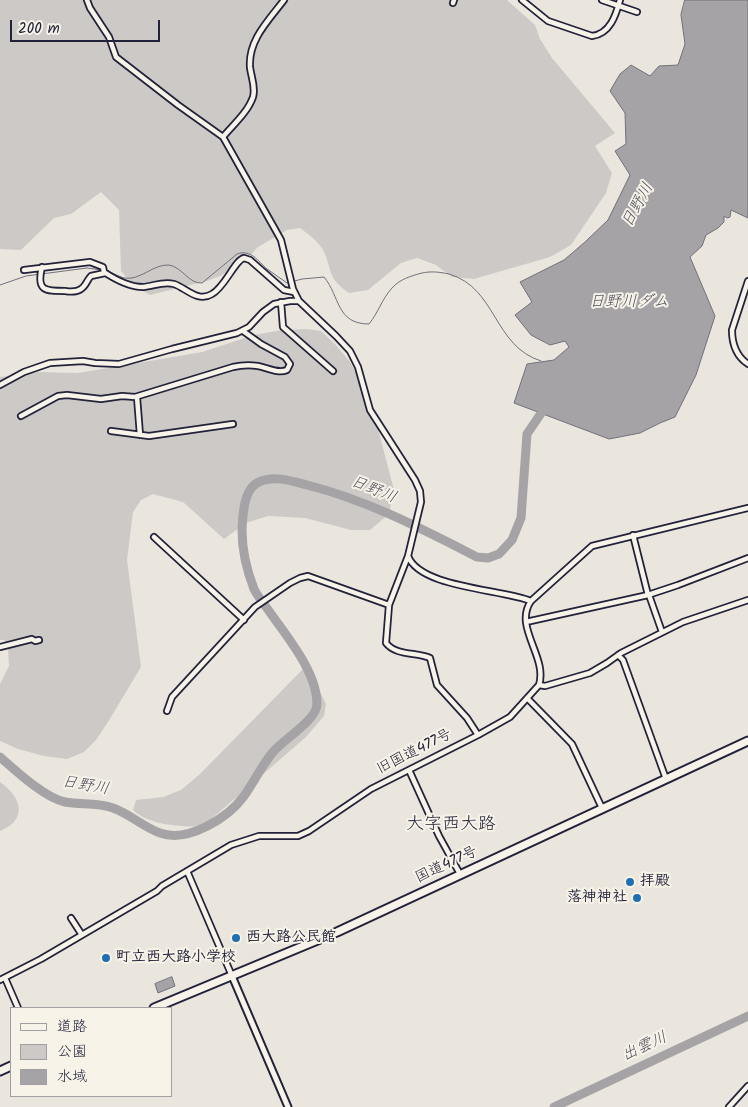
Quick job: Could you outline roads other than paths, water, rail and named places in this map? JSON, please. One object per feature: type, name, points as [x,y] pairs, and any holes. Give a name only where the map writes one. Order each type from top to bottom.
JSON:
[{"type":"highway","name":"国道477号","points":[[156,1007],[337,932],[748,741]]},
{"type":"street","points":[[87,0],[90,8],[109,36],[116,57],[223,137],[281,240],[294,290],[299,301],[347,347],[353,356],[360,373],[370,410],[415,480],[420,491],[419,508],[408,556],[389,605],[387,645],[406,653],[430,658],[437,685],[468,718],[478,735]]},
{"type":"street","points":[[223,137],[250,105],[254,93],[250,65],[253,47],[259,32],[284,0]]},
{"type":"street","points":[[522,0],[548,21],[592,36],[603,31],[613,22],[619,3]]},
{"type":"street","points":[[602,0],[619,3],[637,12]]},
{"type":"street","points":[[24,270],[90,262],[103,267],[105,273],[117,281],[143,286],[169,283],[196,296],[206,297],[218,290],[239,260],[244,258],[250,260],[284,290],[294,290]]},
{"type":"street","points":[[41,269],[39,277],[41,286],[47,291],[73,292],[81,289],[91,276],[105,273]]},
{"type":"street","points":[[748,281],[732,330],[732,337],[737,352],[748,364]]},
{"type":"street","points":[[0,385],[24,372],[50,363],[83,361],[95,364],[119,364],[243,331],[274,304],[299,301]]},
{"type":"street","points":[[281,302],[283,327],[333,371]]},
{"type":"street","points":[[21,416],[58,396],[67,395],[101,399],[122,396],[137,397],[243,365],[258,366],[279,372],[287,370],[290,364],[287,359],[260,344],[243,331]]},
{"type":"street","points":[[137,397],[140,436]]},
{"type":"street","points":[[111,431],[149,436],[233,424]]},
{"type":"street","points":[[748,508],[592,546],[531,601],[526,612],[526,622],[539,664],[541,680],[539,686],[545,686],[590,672],[662,632],[692,619],[748,600]]},
{"type":"street","points":[[633,535],[648,595],[662,632]]},
{"type":"street","points":[[154,537],[244,620]]},
{"type":"street","points":[[408,556],[409,560],[418,568],[451,584],[487,590],[531,601]]},
{"type":"street","points":[[526,622],[648,595],[748,558]]},
{"type":"street","points":[[167,711],[172,697],[255,607],[290,583],[308,576],[389,605]]},
{"type":"street","points":[[0,647],[32,639],[40,640]]},
{"type":"street","points":[[618,655],[626,669],[666,779]]},
{"type":"street","name":"旧国道477号","points":[[17,1007],[2,979],[41,959],[157,891],[162,886],[223,849],[244,840],[271,835],[298,836],[334,815],[371,789],[510,717],[539,686]]},
{"type":"street","points":[[527,698],[572,744],[602,808]]},
{"type":"street","points":[[409,770],[439,836],[460,874]]},
{"type":"street","points":[[187,871],[288,1107]]},
{"type":"street","points":[[71,918],[82,935]]},
{"type":"street","points":[[729,1107],[748,1086]]},
{"type":"water","name":"日野川ダム","points":[[685,0],[748,0],[748,218],[731,210],[730,217],[724,216],[724,222],[706,235],[702,246],[690,257],[715,316],[696,375],[675,417],[640,433],[609,439],[514,403],[527,364],[554,360],[569,347],[565,341],[550,345],[531,335],[515,315],[532,302],[520,282],[564,260],[608,220],[630,175],[615,151],[626,144],[625,113],[610,91],[620,74],[631,65],[650,76],[659,66],[678,65],[685,44],[681,15]]},
{"type":"water","points":[[172,977],[175,986],[158,993],[155,984]]},
{"type":"waterway","points":[[106,270],[124,278],[130,278],[157,267],[169,265],[174,266],[193,281],[202,283],[237,254],[246,253],[250,254],[287,283],[302,279],[324,277],[344,314],[358,323],[369,324],[389,292],[399,282],[426,272],[449,274],[465,281],[477,291],[513,343],[525,354],[541,361]]},
{"type":"waterway","points":[[0,285],[26,276],[87,268],[102,270]]},
{"type":"waterway","name":"日野川","points":[[0,757],[31,783],[57,799],[71,803],[101,805],[113,808],[160,833],[183,835],[218,820],[244,796],[265,762],[278,747],[306,723],[316,710],[317,704],[316,692],[307,667],[257,595],[248,571],[243,544],[243,511],[245,501],[255,484],[265,480],[283,479],[329,491],[394,516],[477,557],[488,558],[499,554],[512,540],[521,518],[527,434],[548,403]]},
{"type":"waterway","name":"出雲川","points":[[554,1107],[748,1016]]},
{"type":"place","name":"拝殿","points":[[630,882]]},
{"type":"place","name":"落神神社","points":[[637,898]]},
{"type":"place","name":"西大路公民館","points":[[236,938]]},
{"type":"place","name":"町立西大路小学校","points":[[106,958]]},
{"type":"district","name":"大字西大路","points":[[451,826]]}]
